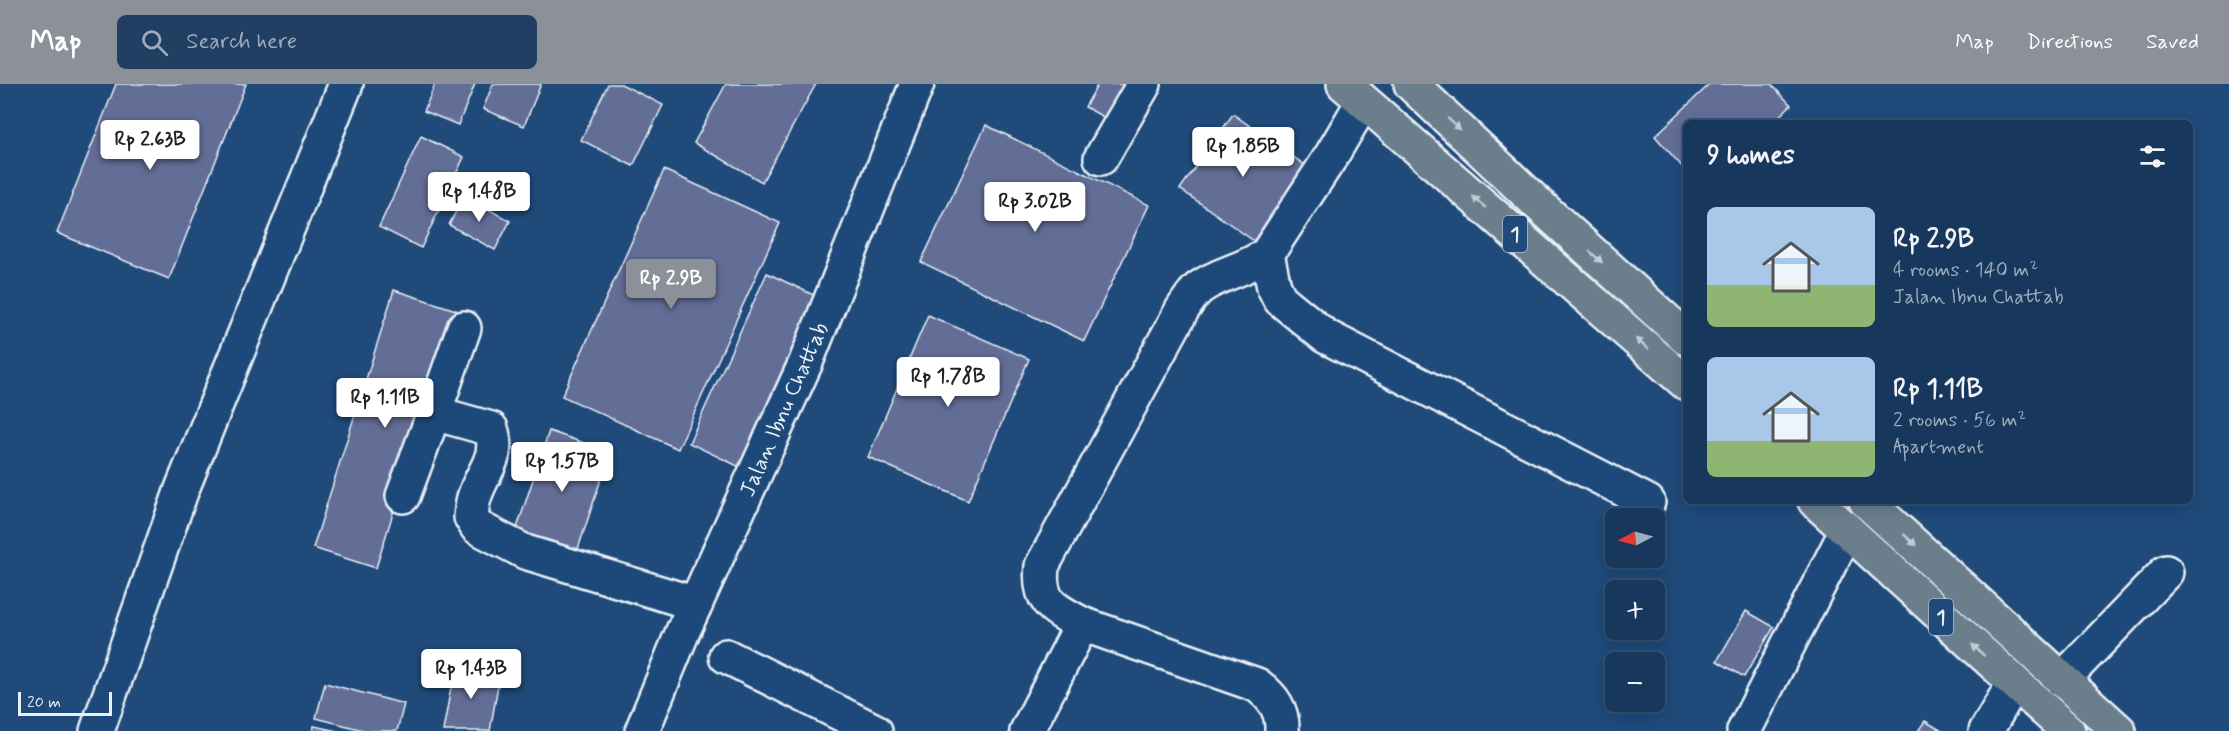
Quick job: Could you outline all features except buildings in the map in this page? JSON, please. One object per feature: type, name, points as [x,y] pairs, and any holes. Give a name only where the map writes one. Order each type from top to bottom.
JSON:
[{"type":"highway","name":"1","points":[[1411,84],[1537,204],[1683,335]]},
{"type":"highway","name":"1","points":[[1354,93],[1683,380]]},
{"type":"highway","name":"1","points":[[1818,504],[2068,731]]},
{"type":"highway","name":"1","points":[[1882,506],[2118,731]]},
{"type":"street","points":[[97,731],[182,489],[346,84]]},
{"type":"street","name":"Jalan Ibnu Chattab","points":[[642,731],[696,604],[806,362],[917,84]]},
{"type":"street","points":[[1101,158],[1144,84]]},
{"type":"street","points":[[1282,731],[1279,709],[1272,696],[1257,685],[1082,624],[1054,609],[1044,596],[1040,581],[1042,566],[1049,550],[1182,310],[1198,289],[1215,279],[1257,262],[1267,254],[1330,158],[1354,93]]},
{"type":"street","points":[[1267,254],[1274,287],[1280,299],[1325,336],[1648,502]]},
{"type":"street","points":[[403,496],[464,328]]},
{"type":"street","points":[[434,413],[491,429],[495,442],[495,453],[473,498],[471,517],[477,527],[525,552],[696,604]]},
{"type":"street","points":[[1744,731],[1847,530]]},
{"type":"street","points":[[2062,680],[2166,572]]},
{"type":"street","points":[[1027,731],[1082,624]]},
{"type":"street","points":[[726,656],[875,731]]},
{"type":"street","points":[[1986,731],[2014,683]]}]
